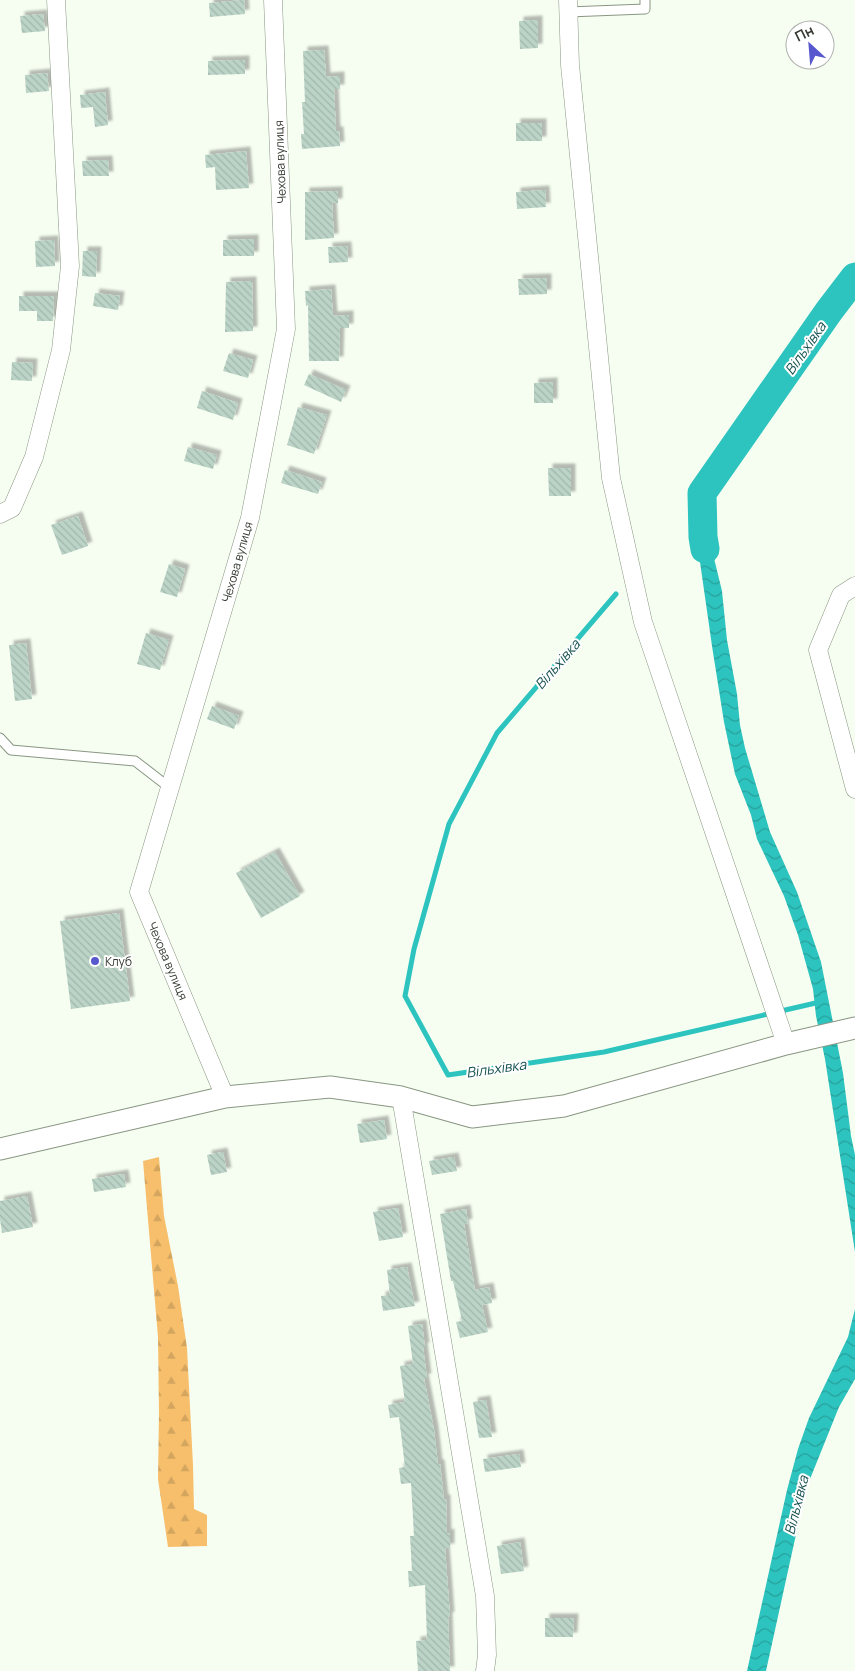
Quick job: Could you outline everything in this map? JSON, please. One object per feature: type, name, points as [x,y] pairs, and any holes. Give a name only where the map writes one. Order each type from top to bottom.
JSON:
[{"type":"street","points":[[0,514],[12,508],[34,456],[60,350],[70,266],[56,0]]},
{"type":"street","name":"Чехова вулиця","points":[[226,1097],[139,892],[250,518],[286,329],[273,0]]},
{"type":"street","points":[[568,6],[570,65],[611,478],[643,622],[796,1042]]},
{"type":"street","points":[[855,586],[840,595],[818,650],[855,789]]},
{"type":"street","points":[[0,1149],[226,1097],[330,1087],[402,1096],[472,1117],[564,1106],[796,1042],[855,1028]]},
{"type":"street","points":[[402,1096],[485,1596],[487,1655],[484,1671]]},
{"type":"lane","points":[[568,6],[645,10],[645,0]]},
{"type":"lane","points":[[0,738],[11,750],[135,761],[170,788]]},
{"type":"green space","points":[[159,1157],[164,1216],[178,1286],[187,1348],[194,1509],[207,1515],[207,1546],[168,1547],[158,1479],[158,1337],[143,1161]]},
{"type":"water","points":[[696,510],[708,511],[712,550],[722,591],[727,640],[745,748],[770,832],[797,892],[821,962],[843,1073],[855,1155],[855,1252],[813,989],[798,935],[784,896],[757,839],[751,815],[735,774],[724,722],[712,646],[696,534]]},
{"type":"water","points":[[855,1309],[855,1379],[839,1407],[806,1489],[766,1671],[747,1671],[787,1490],[798,1449],[809,1418],[848,1337]]},
{"type":"building","points":[[244,0],[245,14],[210,17],[209,3]]},
{"type":"building","points":[[43,14],[45,31],[22,33],[20,16]]},
{"type":"building","points":[[538,20],[538,48],[520,49],[519,21]]},
{"type":"building","points":[[324,50],[326,77],[340,76],[340,89],[334,89],[336,131],[339,131],[340,146],[302,149],[301,134],[304,134],[302,102],[305,102],[303,51]]},
{"type":"building","points":[[245,60],[245,74],[208,75],[208,61]]},
{"type":"building","points":[[47,73],[49,91],[26,93],[25,75]]},
{"type":"building","points":[[105,92],[108,125],[95,127],[93,107],[81,108],[80,95]]},
{"type":"building","points":[[516,123],[542,123],[542,141],[516,141]]},
{"type":"building","points":[[246,151],[249,188],[216,190],[215,167],[206,168],[205,155]]},
{"type":"building","points":[[108,160],[109,176],[83,176],[82,161]]},
{"type":"building","points":[[545,190],[546,207],[517,209],[516,192]]},
{"type":"building","points":[[338,191],[338,203],[332,203],[334,238],[305,240],[305,192]]},
{"type":"building","points":[[254,239],[254,256],[223,256],[223,240]]},
{"type":"building","points":[[54,240],[55,266],[36,267],[35,241]]},
{"type":"building","points":[[347,246],[348,262],[329,263],[328,247]]},
{"type":"building","points":[[83,251],[97,251],[96,277],[82,276]]},
{"type":"building","points":[[547,278],[547,294],[519,295],[518,279]]},
{"type":"building","points":[[252,281],[253,331],[225,332],[226,282]]},
{"type":"building","points":[[331,289],[333,316],[349,315],[349,328],[340,328],[339,361],[309,361],[308,305],[306,306],[305,291]]},
{"type":"building","points":[[95,293],[120,296],[118,310],[93,306]]},
{"type":"building","points":[[19,296],[54,296],[53,321],[37,321],[37,311],[19,311]]},
{"type":"building","points":[[229,353],[253,360],[248,378],[223,371]]},
{"type":"building","points":[[12,362],[33,363],[32,381],[11,380]]},
{"type":"building","points":[[309,374],[346,390],[341,402],[304,385]]},
{"type":"building","points":[[553,382],[553,403],[534,403],[534,383]]},
{"type":"building","points":[[202,391],[238,403],[233,420],[197,408]]},
{"type":"building","points":[[298,407],[327,415],[314,454],[287,445]]},
{"type":"building","points":[[188,447],[217,455],[213,469],[184,461]]},
{"type":"building","points":[[548,468],[571,468],[571,496],[549,496]]},
{"type":"building","points":[[285,470],[322,482],[318,494],[281,483]]},
{"type":"building","points":[[78,516],[88,546],[62,555],[51,525]]},
{"type":"building","points":[[169,564],[185,569],[177,597],[160,592]]},
{"type":"building","points":[[146,633],[169,640],[160,670],[137,664]]},
{"type":"building","points":[[26,643],[32,699],[15,701],[9,645]]},
{"type":"building","points":[[212,706],[239,716],[234,729],[207,719]]},
{"type":"building","points":[[275,852],[300,896],[261,918],[236,873]]},
{"type":"building","name":"Клуб","points":[[119,913],[130,1001],[71,1009],[60,921]]},
{"type":"building","points":[[384,1120],[387,1139],[360,1143],[357,1124]]},
{"type":"building","points":[[223,1152],[227,1172],[211,1175],[207,1155]]},
{"type":"building","points":[[454,1157],[457,1171],[432,1175],[429,1161]]},
{"type":"building","points":[[124,1174],[126,1187],[94,1192],[92,1179]]},
{"type":"building","points":[[27,1196],[33,1227],[2,1233],[0,1201]]},
{"type":"building","points":[[398,1208],[403,1237],[379,1241],[373,1212]]},
{"type":"building","points":[[466,1209],[468,1223],[464,1224],[475,1290],[489,1287],[492,1303],[482,1305],[488,1332],[460,1338],[456,1322],[462,1321],[453,1281],[451,1281],[440,1214]]},
{"type":"building","points":[[407,1267],[415,1306],[383,1311],[381,1296],[390,1295],[387,1270]]},
{"type":"building","points":[[422,1324],[427,1378],[424,1378],[434,1430],[438,1464],[440,1464],[444,1499],[446,1499],[447,1534],[450,1533],[450,1548],[445,1548],[450,1616],[448,1617],[450,1671],[418,1671],[416,1641],[427,1640],[425,1585],[409,1587],[408,1571],[412,1571],[410,1536],[414,1536],[411,1483],[401,1484],[399,1468],[405,1467],[399,1417],[390,1418],[388,1405],[405,1402],[400,1366],[413,1364],[408,1326]]},
{"type":"building","points":[[486,1400],[492,1437],[479,1438],[473,1402]]},
{"type":"building","points":[[519,1454],[521,1467],[485,1472],[483,1459]]},
{"type":"building","points":[[520,1542],[524,1571],[501,1574],[497,1546]]},
{"type":"building","points":[[545,1618],[574,1618],[573,1637],[545,1637]]},
{"type":"waterway","name":"Вільхівка","points":[[705,549],[702,493],[829,311],[855,277]]},
{"type":"waterway","name":"Вільхівка","points":[[616,594],[497,733],[449,824],[414,949],[405,996],[448,1075],[604,1052],[820,1002]]},
{"type":"place","name":"Клуб","points":[[95,961]]}]
